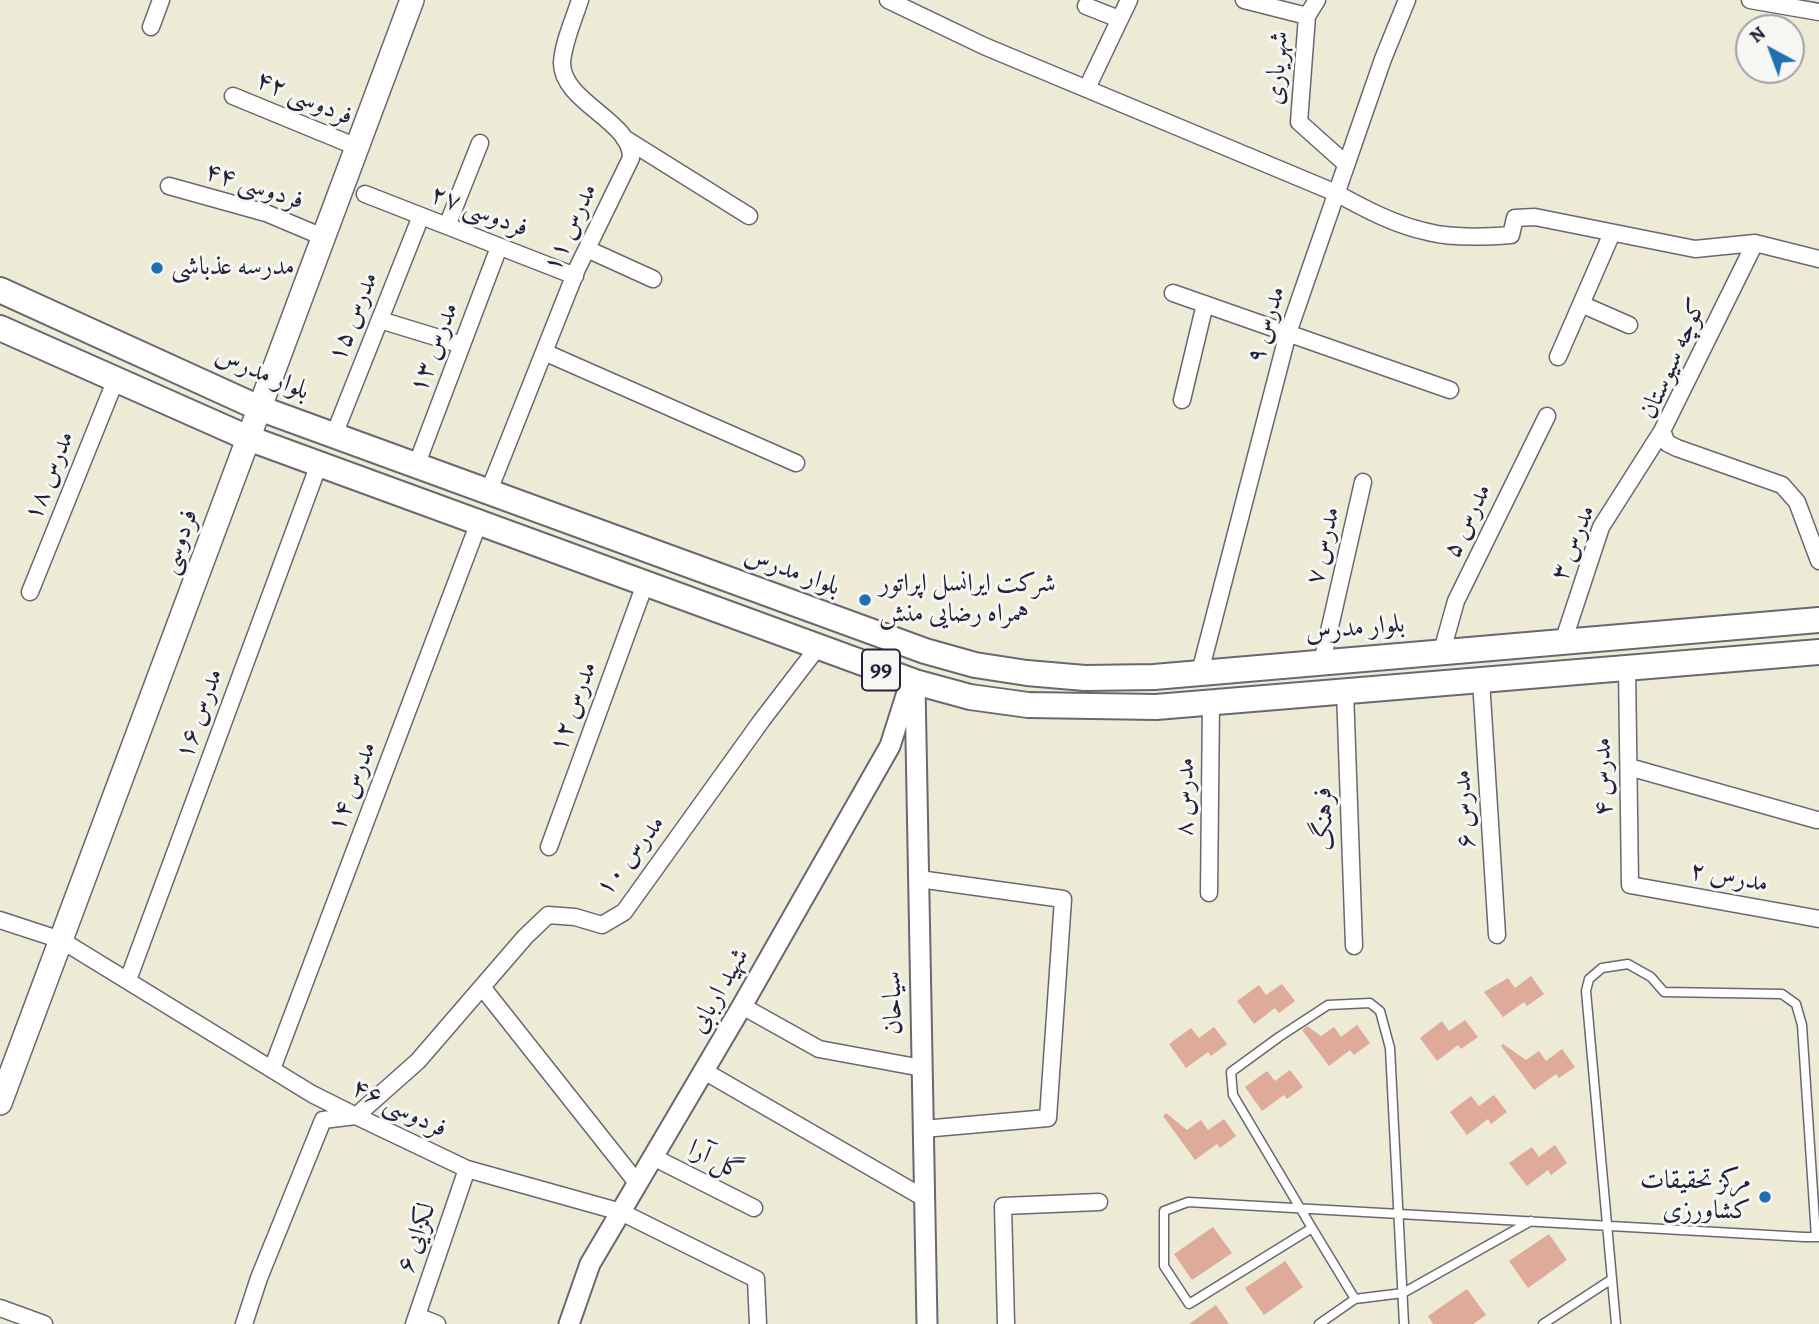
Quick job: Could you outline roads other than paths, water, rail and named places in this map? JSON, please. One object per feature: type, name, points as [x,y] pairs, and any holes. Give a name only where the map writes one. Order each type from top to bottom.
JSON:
[{"type":"main road","name":"فردوسی","points":[[0,1103],[412,0]]},
{"type":"main road","name":"بلوار مدرس","points":[[0,290],[259,408],[925,651],[975,665],[1085,678],[1154,677],[1819,620]]},
{"type":"main road","name":"99","points":[[1,333],[116,379],[248,438],[818,647],[913,681],[970,697],[1028,705],[1156,707],[1819,652]]},
{"type":"main road","points":[[1751,626],[1753,657]]},
{"type":"street","points":[[151,27],[161,0]]},
{"type":"street","points":[[580,0],[564,52],[563,70],[575,90],[624,138],[749,216]]},
{"type":"street","points":[[888,0],[984,46],[1336,193],[1368,211],[1429,233],[1489,237],[1511,235],[1514,218],[1535,217],[1695,249],[1755,243],[1819,259]]},
{"type":"street","points":[[1087,88],[1129,0]]},
{"type":"street","points":[[1244,0],[1307,16]]},
{"type":"street","name":"شهریاری","points":[[1317,0],[1307,16],[1299,122],[1346,164]]},
{"type":"street","name":"مدرس ۹","points":[[1200,672],[1288,332],[1383,60],[1407,0]]},
{"type":"street","points":[[1750,0],[1819,12]]},
{"type":"street","points":[[1086,6],[1119,19]]},
{"type":"street","name":"فردوسی ۴۲","points":[[233,96],[357,147]]},
{"type":"street","name":"مدرس ۱۱","points":[[488,493],[575,276],[631,158],[630,146],[624,138]]},
{"type":"street","points":[[447,226],[480,143]]},
{"type":"street","name":"فردوسی ۴۴","points":[[169,186],[266,213],[323,237]]},
{"type":"street","name":"فردوسی ۲۷","points":[[365,194],[575,276]]},
{"type":"street","name":"مدرس ۱۵","points":[[334,435],[421,216]]},
{"type":"street","points":[[1558,357],[1612,233]]},
{"type":"street","name":"کوچه سیوستان","points":[[1755,243],[1662,431],[1667,443],[1677,448],[1782,485],[1797,502],[1819,561]]},
{"type":"street","name":"مدرس ۱۳","points":[[416,466],[499,247]]},
{"type":"street","points":[[587,249],[653,279]]},
{"type":"street","points":[[1173,293],[1450,390]]},
{"type":"street","points":[[1182,400],[1205,304]]},
{"type":"street","points":[[1581,304],[1629,325]]},
{"type":"street","points":[[380,320],[462,345]]},
{"type":"street","points":[[544,352],[796,463]]},
{"type":"street","name":"مدرس ۱۸","points":[[30,592],[116,379]]},
{"type":"street","name":"مدرس ۵","points":[[1442,652],[1456,601],[1547,416]]},
{"type":"street","name":"مدرس ۳","points":[[1563,642],[1601,527],[1662,431]]},
{"type":"street","name":"مدرس ۱۶","points":[[128,980],[319,464]]},
{"type":"street","name":"مدرس ۷","points":[[1322,662],[1363,482]]},
{"type":"street","name":"مدرس ۱۴","points":[[272,1069],[479,523]]},
{"type":"street","name":"مدرس ۱۲","points":[[549,847],[645,584]]},
{"type":"street","name":"مدرس ۱۰","points":[[356,1116],[418,1061],[525,937],[548,915],[575,917],[602,925],[624,912],[818,647]]},
{"type":"street","name":"مدرس ۴","points":[[1627,668],[1630,885]]},
{"type":"street","name":"مدرس ۶","points":[[1482,680],[1497,935]]},
{"type":"street","name":"شهید اربابی","points":[[569,1324],[590,1264],[742,1006],[890,746],[913,681]]},
{"type":"street","name":"سیاحان","points":[[913,681],[927,1324]]},
{"type":"street","name":"فرهنگ","points":[[1345,691],[1353,946]]},
{"type":"street","name":"مدرس ۸","points":[[1209,893],[1212,702]]},
{"type":"street","points":[[895,729],[916,733]]},
{"type":"street","points":[[1629,767],[1818,820]]},
{"type":"street","points":[[919,879],[1063,899],[1048,1118],[923,1129]]},
{"type":"street","name":"مدرس ۲","points":[[1630,885],[1819,919]]},
{"type":"street","name":"فردوسی ۴۶","points":[[0,920],[61,940],[312,1094],[467,1169],[621,1212],[756,1279],[758,1324]]},
{"type":"street","points":[[482,987],[638,1184]]},
{"type":"street","points":[[742,1006],[819,1049],[922,1068]]},
{"type":"street","points":[[704,1071],[924,1198]]},
{"type":"street","points":[[244,1324],[259,1278],[323,1120],[356,1116]]},
{"type":"street","name":"گل آرا","points":[[653,1157],[754,1208]]},
{"type":"street","name":"لکزایی ۶","points":[[416,1320],[467,1169]]},
{"type":"street","points":[[1006,1324],[1003,1206],[1100,1202]]},
{"type":"street","points":[[0,1308],[44,1324]]},
{"type":"street","points":[[416,1320],[437,1324]]},
{"type":"lane","points":[[1312,1228],[1189,1304],[1164,1266],[1164,1211],[1188,1202],[1298,1209],[1531,1221],[1606,1226],[1817,1237],[1802,1025],[1796,1004],[1782,994],[1664,992],[1651,977],[1628,964],[1602,968],[1589,979],[1586,991],[1606,1226],[1616,1324]]},
{"type":"lane","points":[[1355,1299],[1298,1209],[1233,1095],[1231,1072],[1328,1005],[1370,1003],[1380,1011],[1390,1048],[1404,1324]]},
{"type":"lane","points":[[1319,1324],[1355,1299],[1403,1293],[1531,1221]]},
{"type":"lane","points":[[1543,1324],[1612,1279]]},
{"type":"place","name":"مدرسه عذباشی","points":[[157,268]]},
{"type":"place","name":"شرکت ایرانسل اپراتور همراه رضایی منش","points":[[865,600]]},
{"type":"place","name":"مرکز تحقیقات کشاورزی","points":[[1765,1197]]}]
